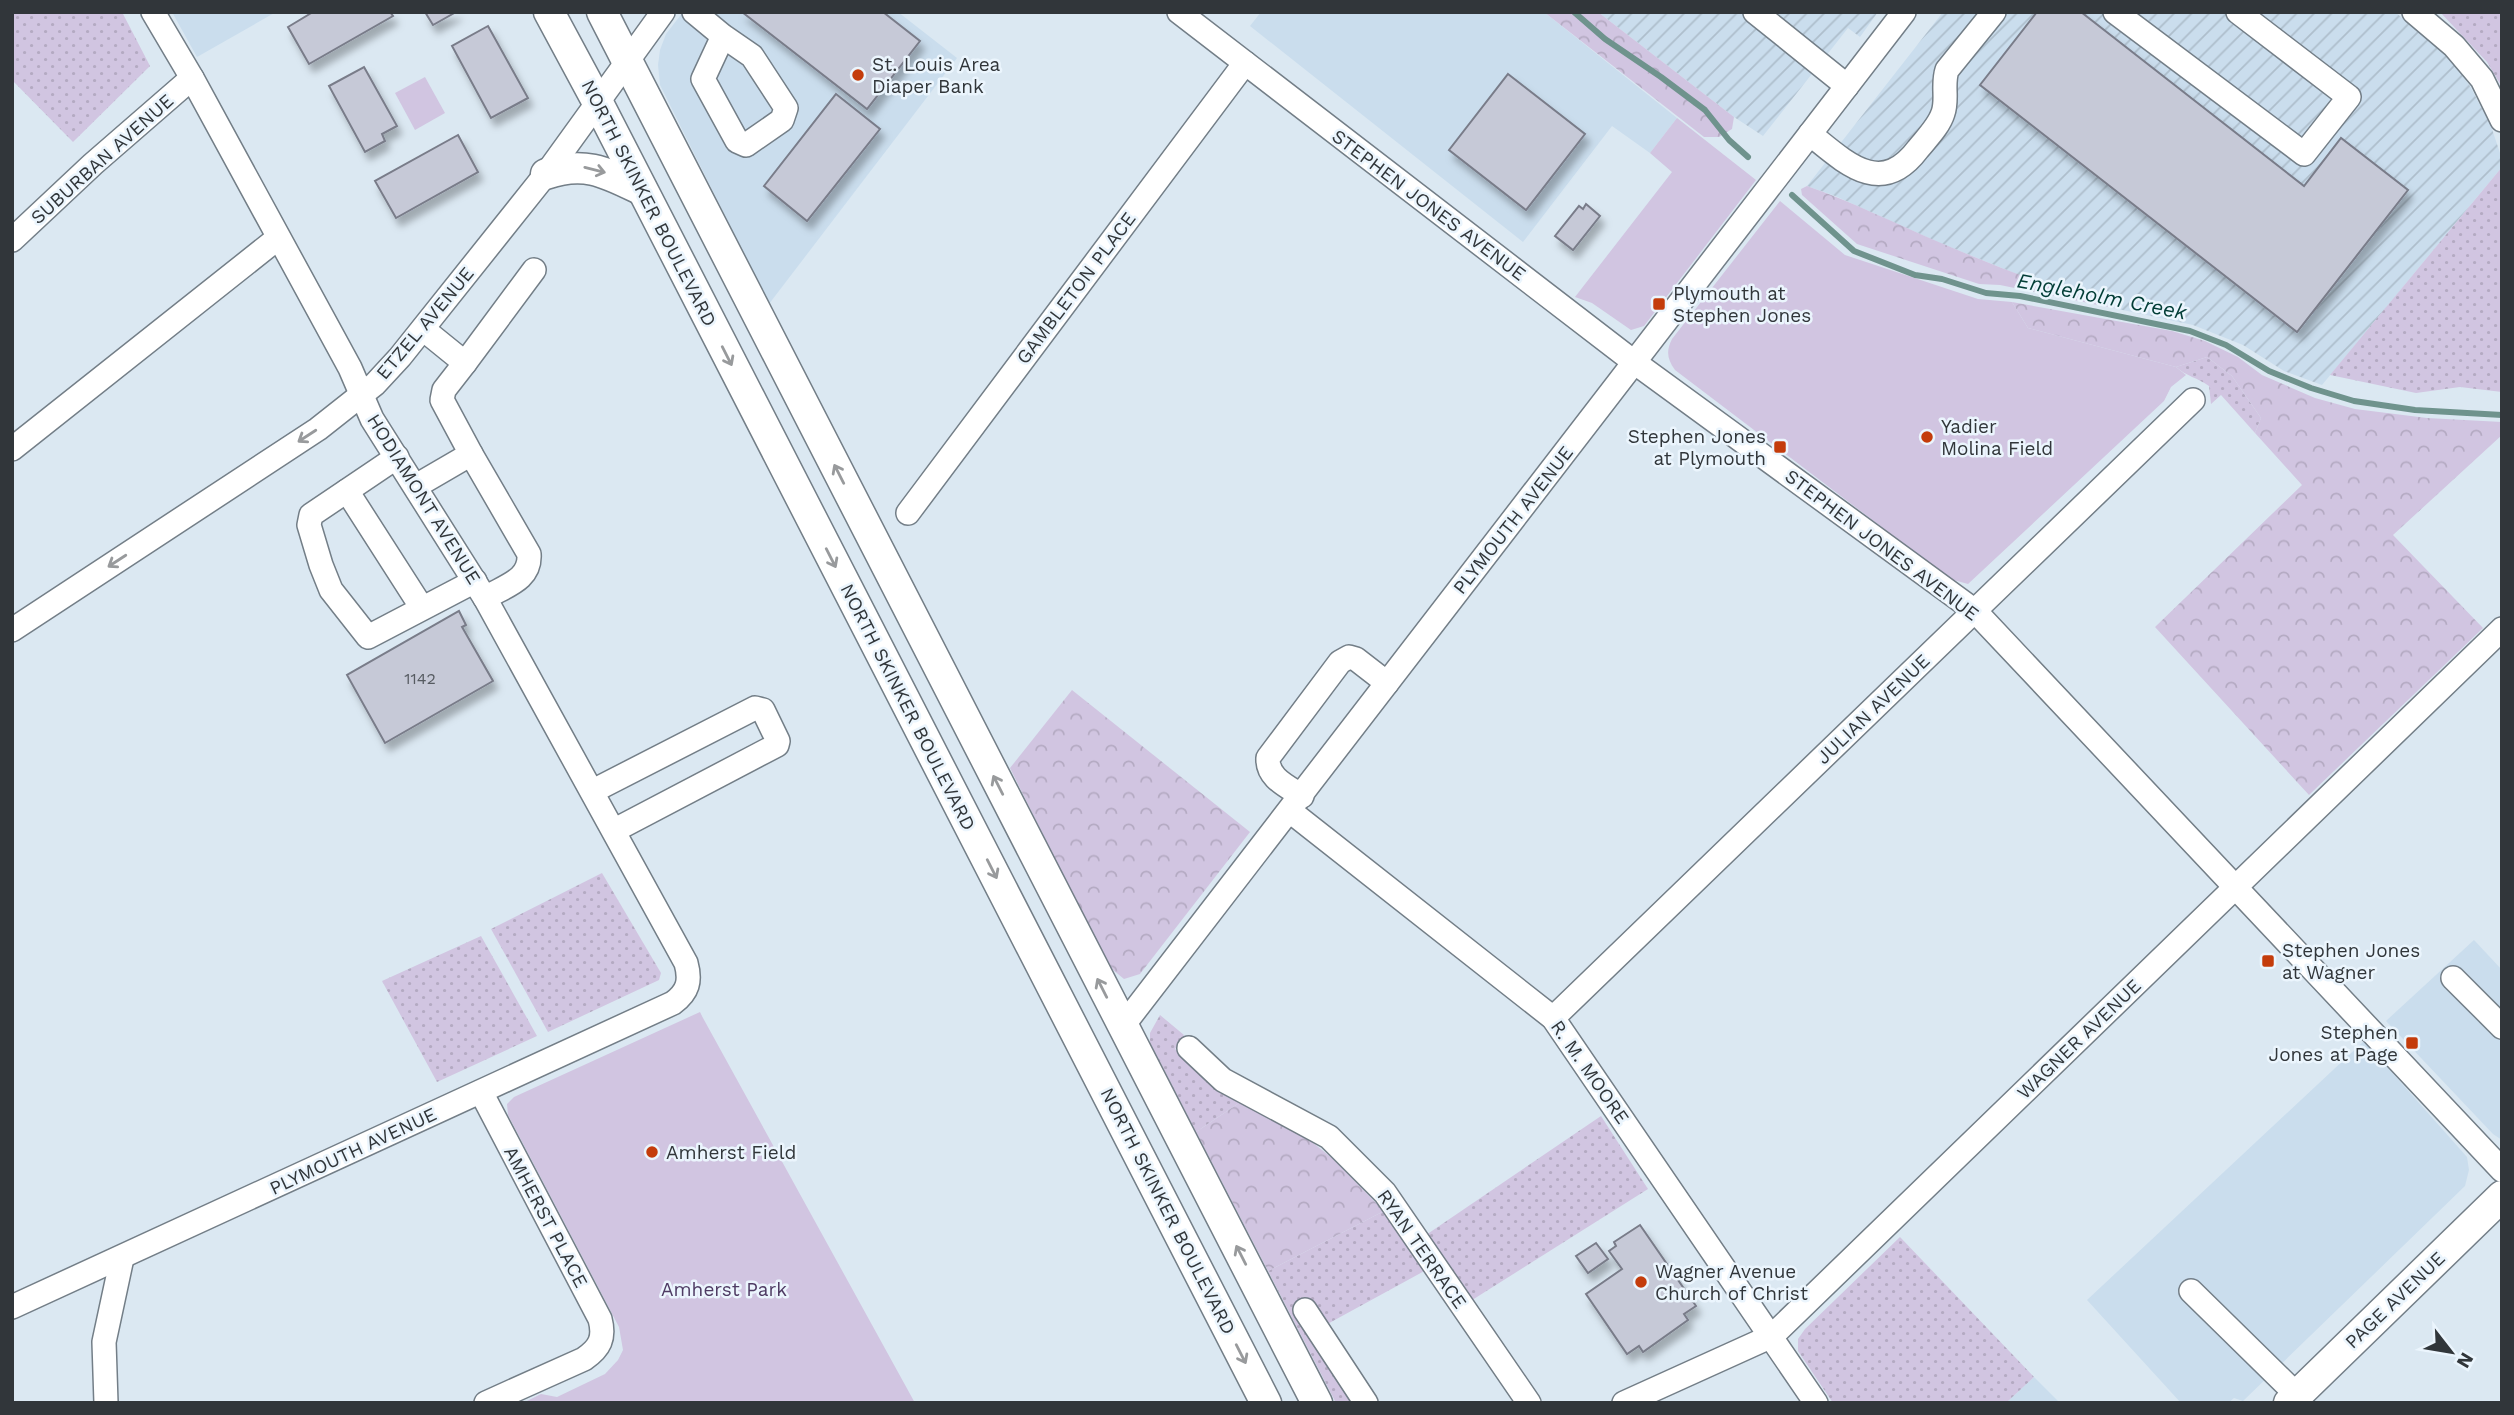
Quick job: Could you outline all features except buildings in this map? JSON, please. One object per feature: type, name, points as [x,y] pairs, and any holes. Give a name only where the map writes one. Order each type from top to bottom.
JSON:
[{"type":"main road","name":"NORTH SKINKER BOULEVARD","points":[[549,12],[1266,1403]]},
{"type":"main road","points":[[602,12],[1317,1403]]},
{"type":"main road","points":[[546,174],[587,168],[614,176],[642,190]]},
{"type":"main road","name":"PAGE AVENUE","points":[[2293,1399],[2502,1196]]},
{"type":"street","name":"HODIAMONT AVENUE","points":[[153,12],[192,78],[350,368],[372,419],[480,589],[615,830],[686,963],[690,976],[688,987]]},
{"type":"street","name":"ETZEL AVENUE","points":[[12,630],[318,429],[387,372],[546,174],[663,12]]},
{"type":"street","points":[[694,12],[723,36]]},
{"type":"street","name":"STEPHEN JONES AVENUE","points":[[1179,12],[1634,362],[1975,611],[2502,1170]]},
{"type":"street","name":"PLYMOUTH AVENUE","points":[[1122,1027],[1903,12]]},
{"type":"street","points":[[1810,134],[1837,156],[1865,172],[1889,173],[1901,168],[1940,120],[1944,111],[1943,80],[1947,70],[1994,12]]},
{"type":"street","points":[[2115,12],[2304,154],[2349,97],[2238,12]]},
{"type":"street","points":[[2414,12],[2454,46],[2482,79],[2502,120]]},
{"type":"street","points":[[1761,14],[1847,86]]},
{"type":"street","name":"GAMBLETON PLACE","points":[[908,513],[1245,63]]},
{"type":"street","name":"SUBURBAN AVENUE","points":[[12,240],[93,164],[192,78]]},
{"type":"street","points":[[12,449],[278,238]]},
{"type":"street","points":[[397,457],[311,515],[309,526],[331,590],[368,637],[422,608],[525,575],[530,565],[529,554],[442,400],[444,390],[534,270]]},
{"type":"street","points":[[423,330],[465,363]]},
{"type":"street","name":"JULIAN AVENUE","points":[[1553,1018],[2193,400]]},
{"type":"street","points":[[416,486],[471,454]]},
{"type":"street","points":[[347,491],[422,608]]},
{"type":"street","name":"WAGNER AVENUE","points":[[1624,1403],[1772,1336],[2502,629]]},
{"type":"street","name":"R. M. MOORE","points":[[1387,683],[1356,659],[1349,657],[1340,662],[1268,758],[1267,768],[1271,775],[1296,803],[1553,1018],[1816,1403]]},
{"type":"street","points":[[593,791],[755,708],[763,710],[778,741],[774,747],[615,830]]},
{"type":"street","points":[[2454,978],[2502,1027]]},
{"type":"street","name":"PLYMOUTH AVENUE","points":[[12,1307],[673,1003],[688,987]]},
{"type":"street","name":"RYAN TERRACE","points":[[1189,1048],[1223,1080],[1329,1137],[1385,1193],[1529,1403]]},
{"type":"street","name":"AMHERST PLACE","points":[[481,1092],[600,1319],[603,1331],[594,1352],[584,1359],[486,1403]]},
{"type":"street","points":[[106,1403],[104,1342],[122,1258]]},
{"type":"street","points":[[2191,1292],[2293,1399]]},
{"type":"street","points":[[1305,1310],[1366,1403]]},
{"type":"shaded area","points":[[172,12],[276,12],[197,57]]},
{"type":"shaded area","points":[[683,12],[898,12],[957,58],[769,304],[660,85],[660,50],[666,34]]},
{"type":"shaded area","points":[[1261,12],[1544,12],[1677,118],[1650,153],[1612,126],[1523,242],[1250,26]]},
{"type":"shaded area","points":[[1598,12],[1878,12],[1860,37],[1848,28],[1763,136],[1734,117]]},
{"type":"shaded area","points":[[1943,12],[2395,12],[2446,54],[2470,86],[2491,126],[2502,167],[2322,385],[2284,371],[2243,345],[2193,325],[2118,309],[2051,288],[1807,186]]},
{"type":"shaded area","points":[[2474,940],[2502,970],[2502,1140],[2493,1134],[2386,1021]]},
{"type":"shaded area","points":[[2364,1041],[2467,1157],[2469,1170],[2465,1186],[2243,1401],[2234,1398],[2228,1403],[2181,1403],[2087,1300]]},
{"type":"shaded area","points":[[2034,1377],[2060,1403],[2006,1403]]},
{"type":"green space","points":[[12,12],[122,12],[150,66],[73,142],[12,80]]},
{"type":"green space","points":[[1544,12],[1598,12],[1734,117],[1732,129],[1719,137],[1704,137]]},
{"type":"green space","points":[[2440,12],[2502,12],[2502,87],[2487,62]]},
{"type":"green space","points":[[425,77],[445,113],[415,130],[395,93]]},
{"type":"green space","points":[[1677,118],[1756,180],[1644,326],[1631,330],[1592,303],[1575,297],[1672,172],[1650,153]]},
{"type":"green space","points":[[2502,167],[2502,392],[2460,387],[2416,393],[2330,375]]},
{"type":"green space","points":[[1807,186],[1985,261],[2118,309],[2000,285],[1979,284],[1857,244],[1802,195],[1801,189]]},
{"type":"green space","points":[[1780,201],[1845,255],[1978,299],[2012,302],[2028,328],[2176,367],[2186,375],[2171,387],[2164,401],[1968,584],[1950,579],[1675,370],[1670,362],[1668,351],[1672,339]]},
{"type":"green space","points":[[2012,302],[2172,331],[2205,341],[2238,357],[2262,375],[2315,398],[2355,409],[2427,418],[2502,422],[2502,435],[2393,535],[2483,628],[2309,795],[2155,627],[2302,485],[2255,433],[2261,418],[2232,376],[2207,357],[2176,367],[2028,328]]},
{"type":"green space","points":[[2207,357],[2232,376],[2261,418],[2255,433],[2221,395],[2211,404],[2209,386],[2176,367]]},
{"type":"green space","points":[[1072,690],[1250,832],[1140,974],[1124,979],[1103,956],[1010,768]]},
{"type":"green space","points":[[602,873],[661,973],[659,980],[548,1032],[491,929]]},
{"type":"green space","points":[[481,936],[537,1036],[437,1082],[382,981]]},
{"type":"green space","name":"Amherst Park","points":[[700,1012],[915,1403],[523,1403],[541,1394],[557,1397],[605,1374],[623,1350],[619,1327],[508,1115],[507,1104],[514,1097]]},
{"type":"green space","points":[[1160,1015],[1184,1035],[1175,1049],[1219,1084],[1245,1099],[1196,1132],[1150,1043],[1150,1033]]},
{"type":"green space","points":[[1245,1099],[1297,1130],[1332,1158],[1384,1211],[1268,1271],[1196,1132]]},
{"type":"green space","points":[[1601,1116],[1648,1189],[1469,1302],[1423,1237]]},
{"type":"green space","points":[[1384,1211],[1428,1269],[1311,1333],[1352,1403],[1336,1403],[1268,1271]]},
{"type":"green space","points":[[1900,1237],[2034,1377],[2006,1403],[1833,1403],[1798,1351],[1798,1339],[1805,1329]]},
{"type":"waterway","name":"Engleholm Creek","points":[[1574,12],[1605,39],[1705,110],[1729,140],[1748,157]]},
{"type":"waterway","name":"Engleholm Creek","points":[[1792,195],[1854,251],[1915,275],[1942,279],[1986,293],[2020,296],[2190,331],[2226,345],[2269,371],[2354,401],[2415,410],[2502,415]]},
{"type":"place","name":"St. Louis Area Diaper Bank","points":[[858,75]]},
{"type":"place","name":"Plymouth at Stephen Jones","points":[[1659,304]]},
{"type":"place","name":"Yadier Molina Field","points":[[1927,437]]},
{"type":"place","name":"Stephen Jones at Plymouth","points":[[1780,447]]},
{"type":"place","name":"Stephen Jones at Wagner","points":[[2268,961]]},
{"type":"place","name":"Stephen Jones at Page","points":[[2412,1043]]},
{"type":"place","name":"Amherst Field","points":[[652,1152]]},
{"type":"place","name":"Wagner Avenue Church of Christ","points":[[1641,1282]]}]
